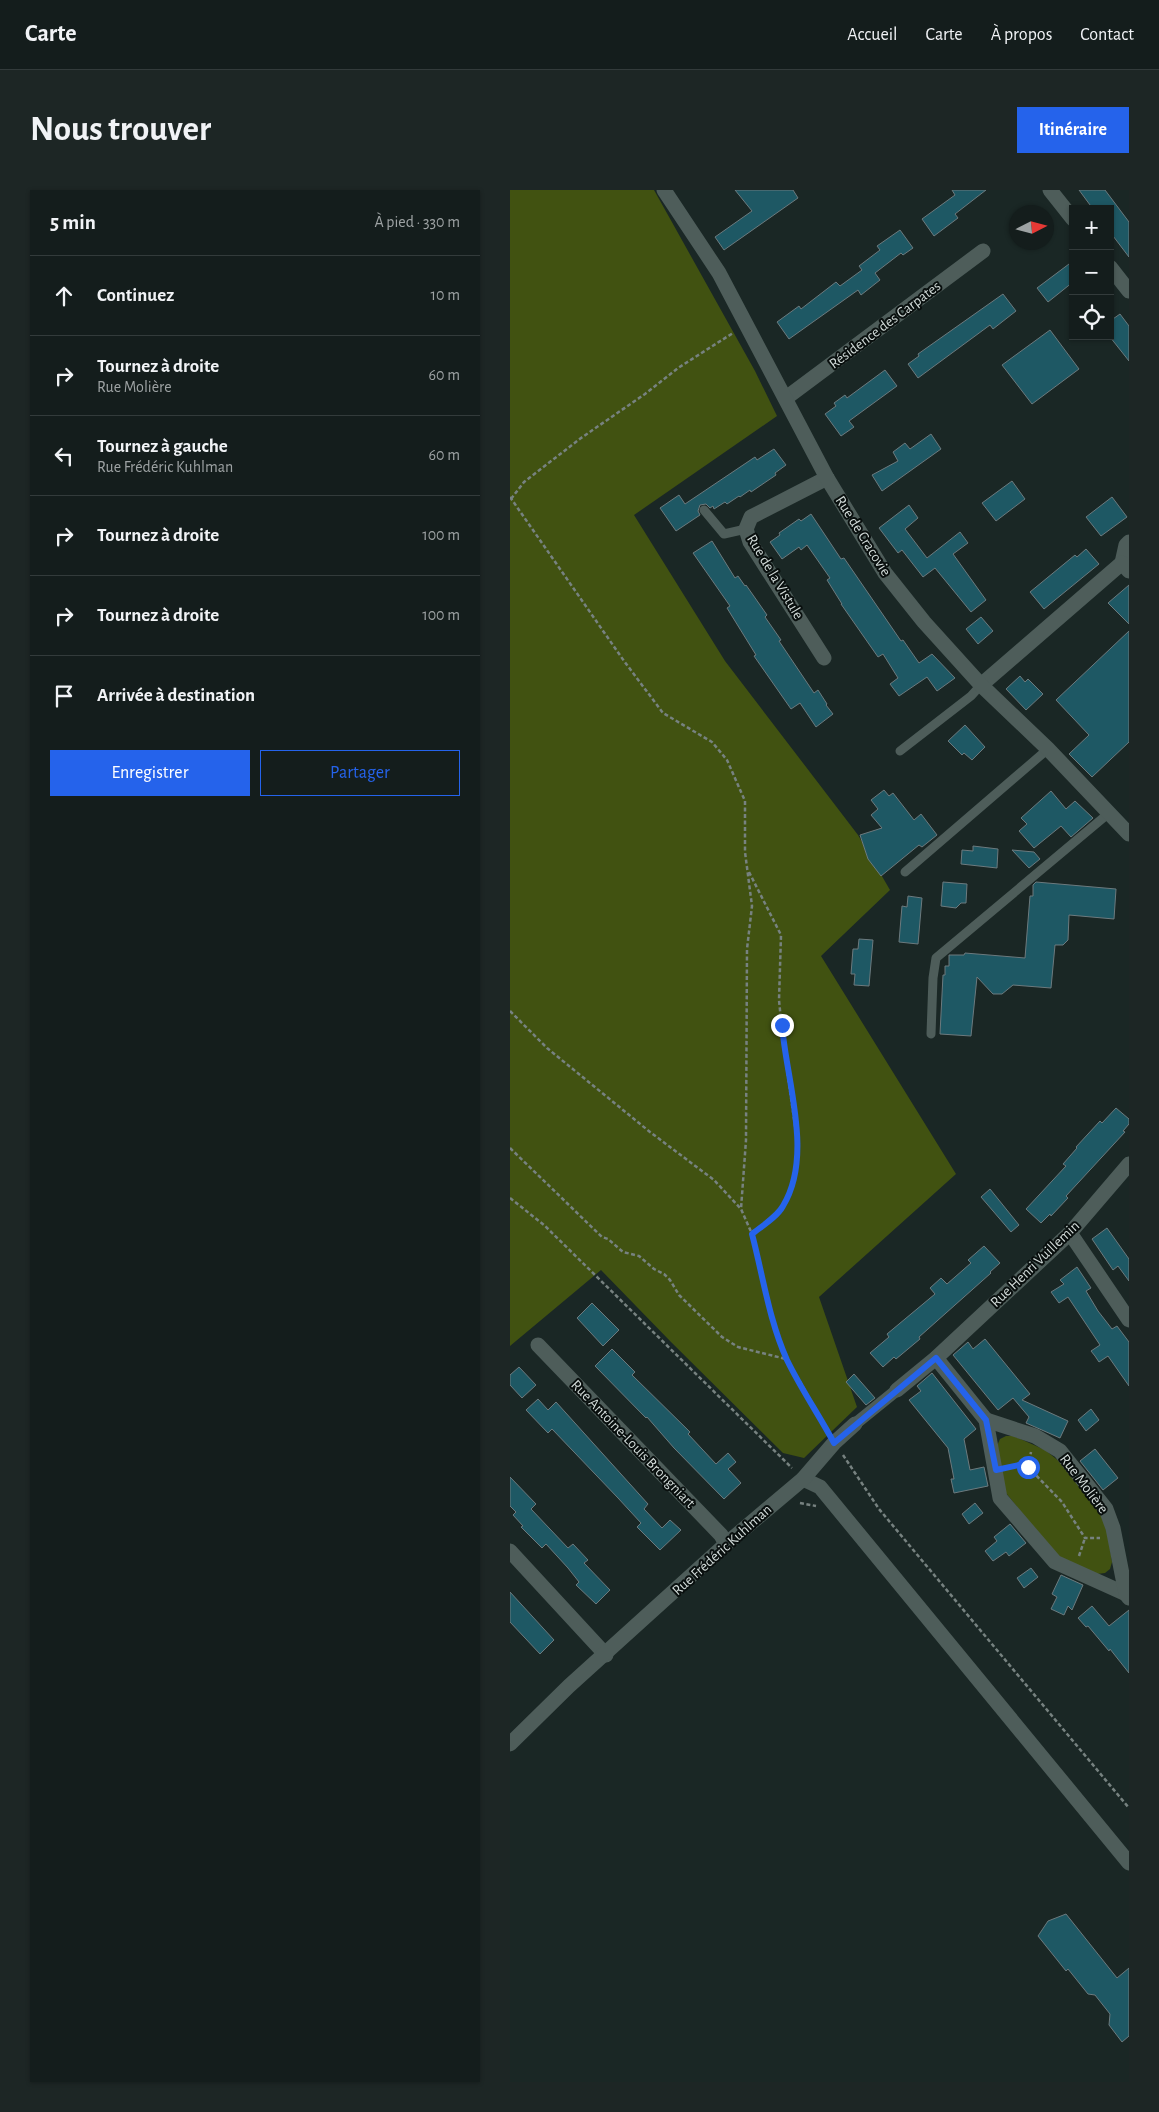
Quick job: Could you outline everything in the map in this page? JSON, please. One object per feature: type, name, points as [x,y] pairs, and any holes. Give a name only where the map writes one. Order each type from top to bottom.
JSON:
[{"type":"street","name":"Rue de Cracovie","points":[[664,190],[716,269],[827,478],[885,573],[924,622],[981,685],[1048,749],[1129,834]]},
{"type":"street","points":[[1050,190],[1069,214]]},
{"type":"street","name":"Résidence des Carpates","points":[[786,398],[983,251]]},
{"type":"street","points":[[1114,272],[1129,291]]},
{"type":"street","name":"Rue de la Vistule","points":[[824,658],[750,542],[746,529],[751,517],[827,478]]},
{"type":"street","points":[[981,685],[1125,567],[1126,545],[1129,542]]},
{"type":"street","name":"Rue Henri Vuillemin","points":[[936,1358],[1070,1233],[1129,1164]]},
{"type":"street","points":[[1070,1233],[1129,1320]]},
{"type":"street","name":"Rue Antoine-Louis Brongniart","points":[[538,1345],[720,1535],[726,1544]]},
{"type":"street","name":"Rue Frédéric Kuhlman","points":[[510,1744],[569,1686],[606,1656],[726,1544],[803,1479],[834,1443],[936,1358]]},
{"type":"street","name":"Rue Molière","points":[[936,1358],[986,1420],[1000,1498],[1055,1562],[1127,1596]]},
{"type":"street","name":"Rue Molière","points":[[986,1420],[1035,1436],[1060,1451],[1106,1509],[1127,1596]]},
{"type":"street","points":[[803,1479],[820,1487],[1129,1863]]},
{"type":"street","points":[[510,1551],[606,1656]]},
{"type":"lane","points":[[704,510],[724,534],[746,529]]},
{"type":"lane","points":[[900,751],[971,696],[981,685]]},
{"type":"lane","points":[[905,872],[1048,749]]},
{"type":"lane","points":[[931,1034],[933,978],[936,958],[1109,813]]},
{"type":"path","points":[[741,1209],[746,1140],[747,949],[752,906],[745,852],[745,801],[727,760],[712,742],[663,713],[624,661],[511,498],[524,482],[582,438],[646,394],[678,368],[746,324]]},
{"type":"path","points":[[747,868],[781,935],[779,1000],[798,1146],[792,1187],[782,1208],[752,1234]]},
{"type":"path","points":[[510,1011],[547,1048],[650,1132],[714,1180],[741,1209],[752,1234],[773,1321],[787,1359],[834,1443],[879,1509],[1129,1808]]},
{"type":"path","points":[[510,1148],[602,1237],[608,1239],[623,1252],[638,1256],[654,1270],[664,1274],[679,1295],[722,1337],[738,1347],[787,1359]]},
{"type":"path","points":[[510,1198],[544,1225],[803,1479]]},
{"type":"path","points":[[996,1470],[1019,1465],[1028,1467],[1062,1502],[1086,1538],[1114,1537]]},
{"type":"green space","points":[[510,190],[654,190],[755,371],[777,416],[634,515],[725,661],[858,835],[890,890],[821,956],[956,1174],[819,1297],[857,1407],[804,1458],[783,1453],[601,1270],[510,1346]]},
{"type":"green space","points":[[1006,1436],[1014,1436],[1045,1450],[1060,1462],[1106,1519],[1112,1562],[1110,1569],[1105,1573],[1097,1574],[1057,1557],[1006,1493],[996,1448],[1000,1439]]},
{"type":"building","points":[[735,190],[793,190],[798,198],[724,250],[715,237],[752,211]]},
{"type":"building","points":[[952,190],[986,190],[955,214],[958,218],[934,236],[922,219],[955,195]]},
{"type":"building","points":[[1079,190],[1105,190],[1129,222],[1129,257],[1114,237],[1114,205],[1090,205]]},
{"type":"building","points":[[900,230],[913,248],[903,255],[901,253],[875,273],[880,280],[861,295],[858,290],[789,339],[777,322],[799,306],[801,309],[836,282],[840,286],[862,270],[859,266],[880,250],[877,246]]},
{"type":"building","points":[[1069,264],[1069,285],[1048,302],[1037,288]]},
{"type":"building","points":[[1003,294],[1016,311],[993,329],[990,325],[918,378],[908,364],[919,356],[918,354]]},
{"type":"building","points":[[1120,314],[1129,326],[1129,361],[1112,340],[1114,340],[1114,318]]},
{"type":"building","points":[[1050,330],[1079,369],[1032,404],[1002,365]]},
{"type":"building","points":[[885,370],[897,386],[849,421],[854,427],[841,436],[825,414],[836,406],[834,403],[845,395],[847,398]]},
{"type":"building","points":[[931,434],[941,449],[882,491],[872,475],[898,461],[893,452],[905,443],[910,449]]},
{"type":"building","points":[[774,449],[786,465],[775,473],[776,475],[751,492],[750,490],[727,504],[725,502],[714,509],[713,506],[710,508],[706,504],[700,505],[698,511],[700,515],[676,531],[660,508],[679,495],[685,504],[755,457],[757,460]]},
{"type":"building","points":[[1012,481],[1025,499],[996,521],[982,503]]},
{"type":"building","points":[[1112,497],[1127,517],[1101,536],[1086,517]]},
{"type":"building","points":[[909,505],[918,518],[905,529],[927,558],[960,532],[968,543],[953,554],[986,600],[971,612],[935,568],[923,577],[902,550],[898,553],[879,528]]},
{"type":"building","points":[[811,514],[841,559],[844,558],[901,641],[903,640],[919,663],[932,654],[955,678],[937,691],[927,677],[899,696],[890,684],[898,678],[883,654],[878,657],[841,604],[827,580],[830,578],[807,545],[801,550],[799,547],[782,559],[770,542],[799,519],[801,521]]},
{"type":"building","points":[[712,541],[735,578],[738,576],[746,585],[767,615],[765,617],[781,640],[779,641],[814,693],[818,690],[833,714],[816,727],[800,703],[791,709],[754,656],[756,655],[727,608],[730,606],[693,553]]},
{"type":"building","points":[[1086,549],[1099,564],[1044,609],[1030,592],[1075,555],[1077,557]]},
{"type":"building","points":[[1129,585],[1129,624],[1108,603]]},
{"type":"building","points":[[981,617],[993,631],[978,644],[966,629]]},
{"type":"building","points":[[1129,631],[1129,742],[1092,777],[1069,754],[1089,735],[1056,700]]},
{"type":"building","points":[[1020,676],[1025,682],[1028,679],[1043,694],[1026,710],[1006,689]]},
{"type":"building","points":[[965,725],[985,747],[972,760],[964,753],[962,755],[948,741]]},
{"type":"building","points":[[884,790],[889,796],[893,793],[914,820],[921,814],[937,835],[922,847],[919,845],[881,876],[868,859],[860,835],[882,828],[871,815],[878,809],[871,800]]},
{"type":"building","points":[[1051,791],[1066,809],[1075,801],[1093,818],[1071,837],[1061,826],[1034,848],[1019,831],[1027,824],[1021,818]]},
{"type":"building","points":[[973,846],[998,849],[997,868],[961,864],[962,850],[973,851]]},
{"type":"building","points":[[1012,850],[1034,852],[1040,859],[1029,868]]},
{"type":"building","points":[[943,882],[967,884],[966,903],[961,903],[956,908],[941,906]]},
{"type":"building","points":[[1036,882],[1116,889],[1114,919],[1069,915],[1068,940],[1063,945],[1055,945],[1051,988],[1013,985],[1002,994],[993,994],[977,977],[971,1036],[940,1034],[943,975],[945,975],[945,966],[949,966],[949,955],[964,955],[965,953],[1025,958],[1030,896],[1033,896],[1033,885]]},
{"type":"building","points":[[908,896],[922,898],[918,944],[899,942],[902,906],[907,907]]},
{"type":"building","points":[[859,939],[873,940],[869,986],[854,985],[855,974],[851,974],[853,949],[858,949]]},
{"type":"building","points":[[1116,1108],[1129,1119],[1129,1124],[1123,1131],[1125,1132],[1066,1196],[1068,1198],[1051,1216],[1050,1214],[1041,1223],[1026,1209],[1066,1166],[1063,1164],[1076,1147],[1100,1121],[1102,1123]]},
{"type":"building","points":[[990,1189],[1019,1225],[1011,1232],[981,1197]]},
{"type":"building","points":[[1107,1228],[1129,1259],[1129,1281],[1118,1266],[1113,1270],[1092,1239]]},
{"type":"building","points":[[984,1246],[1000,1263],[919,1337],[920,1339],[883,1367],[870,1353],[889,1337],[887,1334],[935,1294],[930,1288],[941,1278],[947,1284],[971,1263],[968,1260]]},
{"type":"building","points":[[1077,1267],[1091,1288],[1086,1291],[1098,1311],[1112,1329],[1117,1326],[1129,1342],[1129,1386],[1108,1356],[1099,1362],[1091,1351],[1100,1345],[1068,1297],[1059,1303],[1051,1292],[1064,1284],[1060,1280]]},
{"type":"building","points":[[592,1303],[619,1330],[603,1346],[577,1318]]},
{"type":"building","points":[[985,1339],[1030,1394],[1022,1400],[1068,1421],[1060,1438],[1026,1423],[1029,1417],[1013,1398],[998,1410],[953,1355],[968,1342],[973,1349]]},
{"type":"building","points":[[612,1349],[635,1372],[632,1375],[690,1432],[688,1434],[716,1464],[728,1453],[736,1462],[728,1469],[741,1483],[724,1499],[674,1448],[647,1417],[595,1366]]},
{"type":"building","points":[[519,1367],[536,1385],[522,1398],[510,1385],[510,1375]]},
{"type":"building","points":[[932,1373],[976,1429],[964,1439],[970,1470],[984,1467],[988,1486],[954,1493],[951,1479],[954,1479],[948,1448],[909,1400],[921,1391],[917,1386]]},
{"type":"building","points":[[854,1374],[875,1398],[866,1405],[846,1382]]},
{"type":"building","points":[[538,1399],[548,1410],[556,1402],[648,1504],[644,1509],[662,1528],[670,1520],[681,1530],[660,1550],[637,1527],[641,1523],[552,1429],[548,1433],[526,1410]]},
{"type":"building","points":[[1091,1409],[1099,1420],[1086,1431],[1078,1420]]},
{"type":"building","points":[[1095,1449],[1118,1478],[1103,1490],[1080,1461]]},
{"type":"building","points":[[510,1477],[536,1504],[531,1509],[568,1548],[573,1544],[588,1560],[584,1563],[610,1590],[596,1604],[576,1585],[579,1582],[546,1544],[542,1548],[521,1527],[523,1526],[513,1515],[516,1512],[510,1506]]},
{"type":"building","points":[[975,1503],[983,1513],[969,1524],[962,1514]]},
{"type":"building","points":[[1010,1524],[1026,1543],[1009,1556],[1006,1552],[993,1561],[985,1551],[997,1541],[994,1537]]},
{"type":"building","points":[[1031,1568],[1038,1577],[1024,1588],[1017,1578]]},
{"type":"building","points":[[1061,1575],[1083,1585],[1072,1610],[1068,1606],[1064,1615],[1051,1609],[1057,1597],[1052,1594]]},
{"type":"building","points":[[510,1592],[554,1640],[540,1654],[510,1622]]},
{"type":"building","points":[[1092,1606],[1109,1626],[1129,1610],[1129,1673],[1110,1649],[1109,1651],[1088,1626],[1086,1627],[1078,1618]]},
{"type":"building","points":[[1066,1914],[1117,1978],[1129,1968],[1129,2036],[1122,2042],[1109,2025],[1110,2014],[1095,1995],[1088,1994],[1068,1969],[1066,1971],[1038,1936],[1048,1921]]},
{"type":"route","points":[[782,1025],[798,1146],[792,1187],[782,1208],[752,1234],[773,1321],[787,1359],[808,1398],[834,1443],[936,1358],[986,1420],[996,1470],[1019,1465],[1028,1467]]}]
